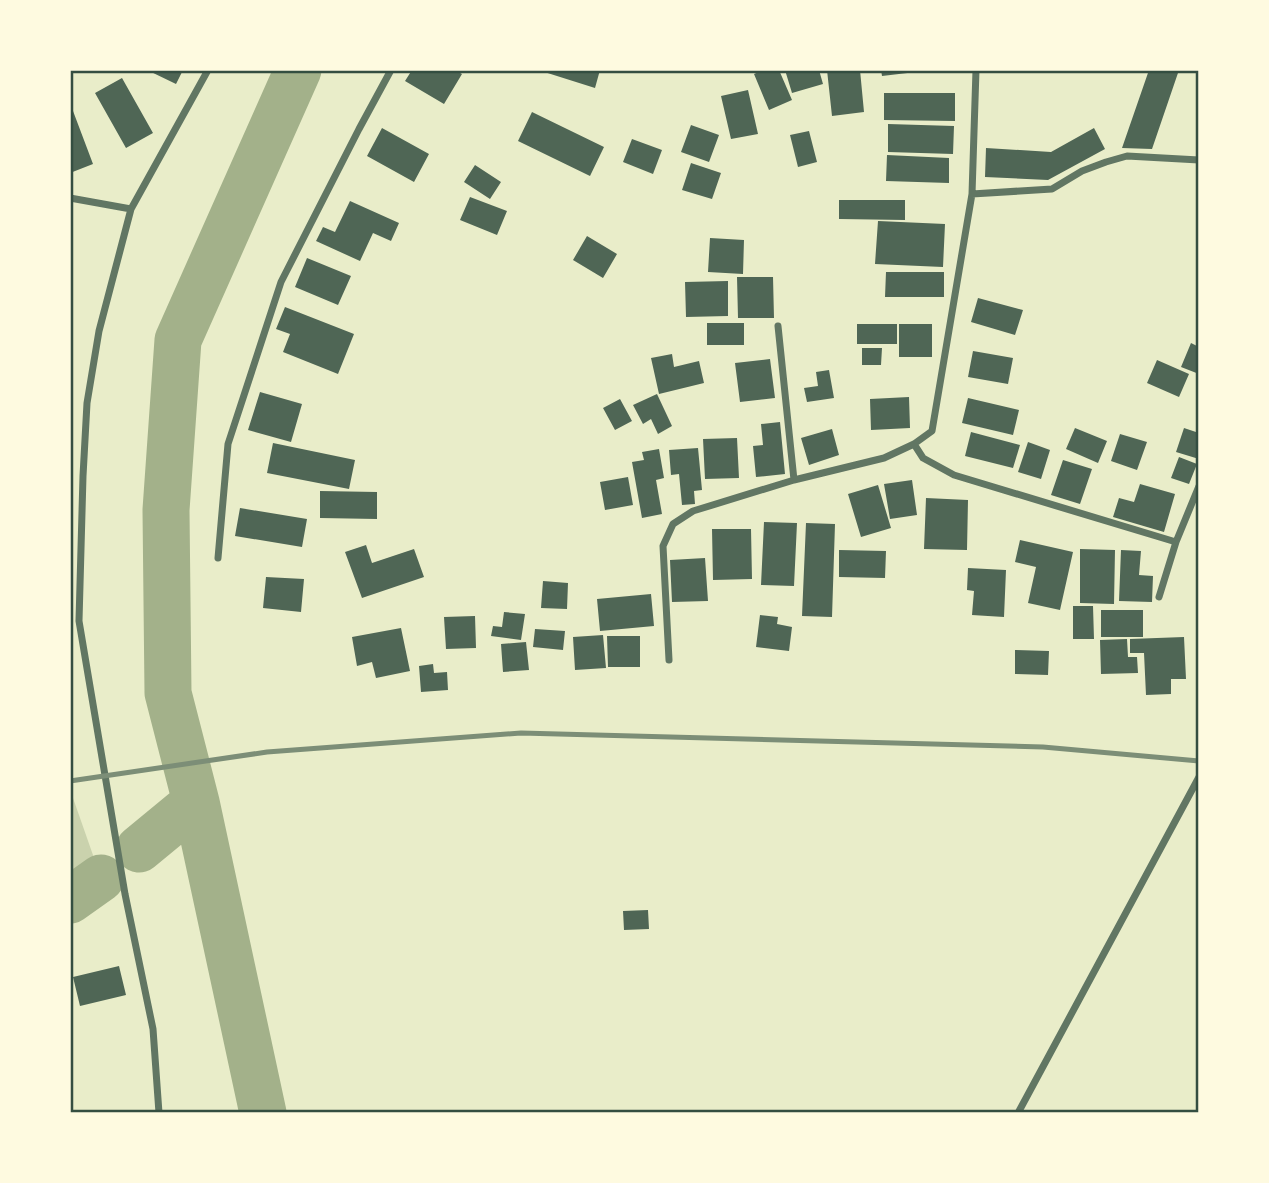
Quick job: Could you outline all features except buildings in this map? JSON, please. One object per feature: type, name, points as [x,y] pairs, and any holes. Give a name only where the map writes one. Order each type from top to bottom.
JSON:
[{"type":"street","points":[[159,1113],[153,1029],[125,894],[79,621],[83,477],[87,403],[99,331],[131,209],[208,70]]},
{"type":"street","points":[[218,558],[228,444],[281,282],[391,70]]},
{"type":"street","points":[[669,660],[663,547],[673,524],[693,511],[794,480],[884,458],[914,444],[932,431],[972,194],[976,70]]},
{"type":"street","points":[[972,194],[1052,190],[1082,171],[1126,156],[1199,160]]},
{"type":"street","points":[[70,198],[131,209]]},
{"type":"street","points":[[778,326],[794,480]]},
{"type":"street","points":[[914,444],[923,458],[954,475],[1176,542]]},
{"type":"street","points":[[1159,597],[1176,542],[1199,486]]},
{"type":"street","points":[[70,625],[79,621]]},
{"type":"street","points":[[1018,1113],[1199,777]]},
{"type":"green space","points":[[73,798],[101,878],[70,901],[70,799]]},
{"type":"waterway","points":[[263,1113],[196,802],[168,693],[166,510],[178,340],[298,70]]},
{"type":"waterway","points":[[139,849],[196,802]]},
{"type":"waterway","points":[[70,900],[101,878]]},
{"type":"railway","points":[[70,781],[267,752],[521,733],[1043,747],[1199,761]]}]
